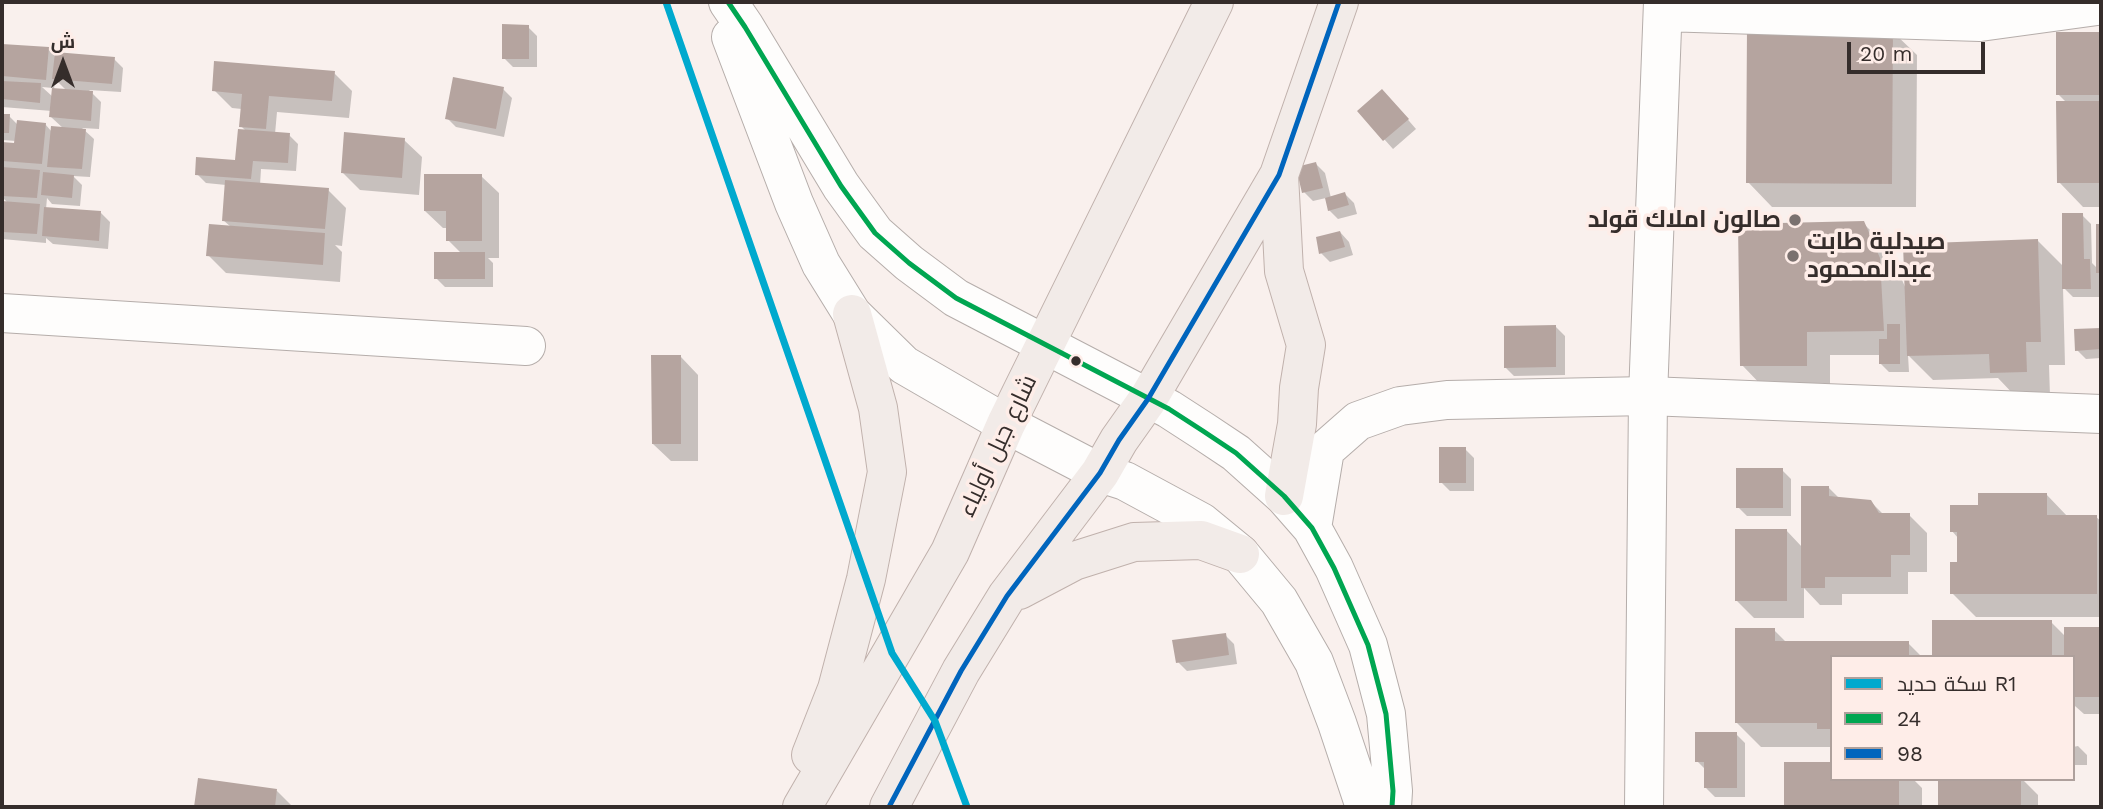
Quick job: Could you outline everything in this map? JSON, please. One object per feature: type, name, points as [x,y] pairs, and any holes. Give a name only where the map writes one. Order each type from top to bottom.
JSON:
[{"type":"main road","name":"شارع جبل أولياء","points":[[802,807],[950,552],[1006,424],[1214,2]]},
{"type":"main road","points":[[889,807],[961,671],[1007,596],[1100,473],[1148,399],[1279,175],[1339,2]]},
{"type":"main road","points":[[1279,175],[1284,271],[1306,345],[1297,424],[1284,496]]},
{"type":"main road","points":[[791,807],[837,689],[866,579],[887,472],[877,408],[852,314]]},
{"type":"main road","points":[[1007,596],[1074,561],[1134,542],[1201,540],[1240,554]]},
{"type":"street","points":[[719,2],[794,203],[821,264],[852,314],[904,365],[1006,424],[1100,473],[1125,481],[1201,522],[1240,554],[1279,601],[1314,662],[1365,807]]},
{"type":"street","points":[[728,2],[841,186],[874,233],[909,264],[956,298],[1169,409],[1236,453],[1284,496],[1312,528],[1334,568],[1368,645],[1386,714],[1392,807]]},
{"type":"street","points":[[1644,807],[1648,396],[1663,7],[1980,22],[2097,6],[2101,3]]},
{"type":"street","points":[[2,313],[526,346]]},
{"type":"street","points":[[1312,528],[1325,450],[1358,421],[1400,406],[1447,400],[1648,396],[2101,414]]},
{"type":"building","points":[[502,24],[529,25],[529,59],[502,59]]},
{"type":"building","points":[[1747,28],[1893,29],[1892,184],[1746,183]]},
{"type":"building","points":[[2056,32],[2101,32],[2101,95],[2056,95]]},
{"type":"building","points":[[2,44],[49,47],[46,80],[2,76]]},
{"type":"building","points":[[55,52],[115,57],[112,84],[52,79]]},
{"type":"building","points":[[214,61],[335,71],[332,101],[269,96],[266,129],[239,127],[242,94],[212,91]]},
{"type":"building","points":[[453,77],[504,87],[496,129],[445,119]]},
{"type":"building","points":[[2,81],[41,83],[40,103],[2,99]]},
{"type":"building","points":[[52,88],[93,91],[91,121],[49,117]]},
{"type":"building","points":[[1382,89],[1409,119],[1383,141],[1357,111]]},
{"type":"building","points":[[2056,101],[2101,101],[2101,183],[2057,183]]},
{"type":"building","points":[[2,114],[10,114],[9,133],[2,133]]},
{"type":"building","points":[[17,120],[46,123],[42,164],[2,161],[2,142],[14,143]]},
{"type":"building","points":[[51,126],[86,129],[82,169],[47,167]]},
{"type":"building","points":[[238,129],[290,133],[288,163],[253,161],[251,179],[195,175],[196,157],[235,160]]},
{"type":"building","points":[[344,132],[405,138],[402,178],[341,173]]},
{"type":"building","points":[[1316,162],[1323,188],[1302,193],[1296,167]]},
{"type":"building","points":[[2,167],[40,170],[37,198],[2,196]]},
{"type":"building","points":[[43,172],[74,175],[72,198],[41,195]]},
{"type":"building","points":[[424,174],[482,174],[482,241],[446,241],[446,211],[424,211]]},
{"type":"building","points":[[225,180],[329,188],[325,229],[222,221]]},
{"type":"building","points":[[1345,192],[1349,205],[1328,211],[1325,198]]},
{"type":"building","points":[[2,201],[40,204],[37,234],[2,232]]},
{"type":"building","points":[[44,207],[101,211],[99,241],[42,236]]},
{"type":"building","points":[[2062,213],[2083,213],[2084,259],[2090,259],[2091,289],[2062,289]]},
{"type":"building","points":[[1864,221],[1880,258],[1884,331],[1807,332],[1807,366],[1740,366],[1738,224]]},
{"type":"building","points":[[209,224],[325,233],[323,265],[206,256]]},
{"type":"building","points":[[2096,224],[2101,224],[2101,273],[2096,273]]},
{"type":"building","points":[[1340,231],[1345,247],[1319,254],[1316,237]]},
{"type":"building","points":[[2038,239],[2041,342],[2026,342],[2027,372],[1990,373],[1989,354],[1907,356],[1903,244]]},
{"type":"building","points":[[434,252],[485,252],[485,279],[434,279]]},
{"type":"building","points":[[1887,324],[1900,324],[1900,364],[1879,364],[1879,339],[1887,339]]},
{"type":"building","points":[[1556,325],[1556,367],[1504,368],[1504,326]]},
{"type":"building","points":[[2101,328],[2101,349],[2075,351],[2074,329]]},
{"type":"building","points":[[651,355],[681,355],[681,444],[652,444]]},
{"type":"building","points":[[1439,447],[1466,447],[1466,483],[1439,483]]},
{"type":"building","points":[[1736,468],[1783,468],[1783,508],[1736,508]]},
{"type":"building","points":[[1801,486],[1829,486],[1829,496],[1871,500],[1879,513],[1910,513],[1910,555],[1891,555],[1891,577],[1825,577],[1825,588],[1801,588]]},
{"type":"building","points":[[1978,493],[2047,493],[2047,515],[2097,515],[2097,594],[1950,594],[1950,562],[1957,562],[1957,532],[1950,532],[1950,505],[1978,505]]},
{"type":"building","points":[[1735,529],[1787,529],[1787,601],[1735,601]]},
{"type":"building","points":[[1932,620],[2052,620],[2052,655],[1932,655]]},
{"type":"building","points":[[2064,627],[2099,627],[2099,697],[2075,697],[2075,655],[2064,655]]},
{"type":"building","points":[[1735,628],[1775,628],[1775,641],[1909,641],[1909,655],[1830,655],[1830,729],[1817,729],[1817,723],[1735,723]]},
{"type":"building","points":[[1226,633],[1229,655],[1176,663],[1172,640]]},
{"type":"building","points":[[1695,732],[1737,732],[1737,788],[1704,788],[1704,762],[1695,762]]},
{"type":"building","points":[[1784,762],[1830,762],[1830,781],[1899,781],[1899,807],[1784,807]]},
{"type":"building","points":[[198,778],[277,789],[275,807],[194,807]]},
{"type":"building","points":[[1938,781],[2021,781],[2021,807],[1938,807]]},
{"type":"rail line","name":"R1","points":[[666,2],[892,653],[935,721],[967,807]]},
{"type":"transit line","name":"24","points":[[728,2],[841,186],[875,233],[909,263],[956,298],[1169,409],[1236,453],[1284,496],[1312,528],[1334,568],[1368,645],[1386,714],[1392,807]]},
{"type":"transit line","name":"98","points":[[889,807],[961,671],[1007,596],[1100,473],[1148,399],[1279,175],[1339,2]]},
{"type":"place","name":"صالون املاك قولد","points":[[1795,220]]},
{"type":"place","name":"صيدلية طابت عبدالمحمود","points":[[1793,256]]}]
